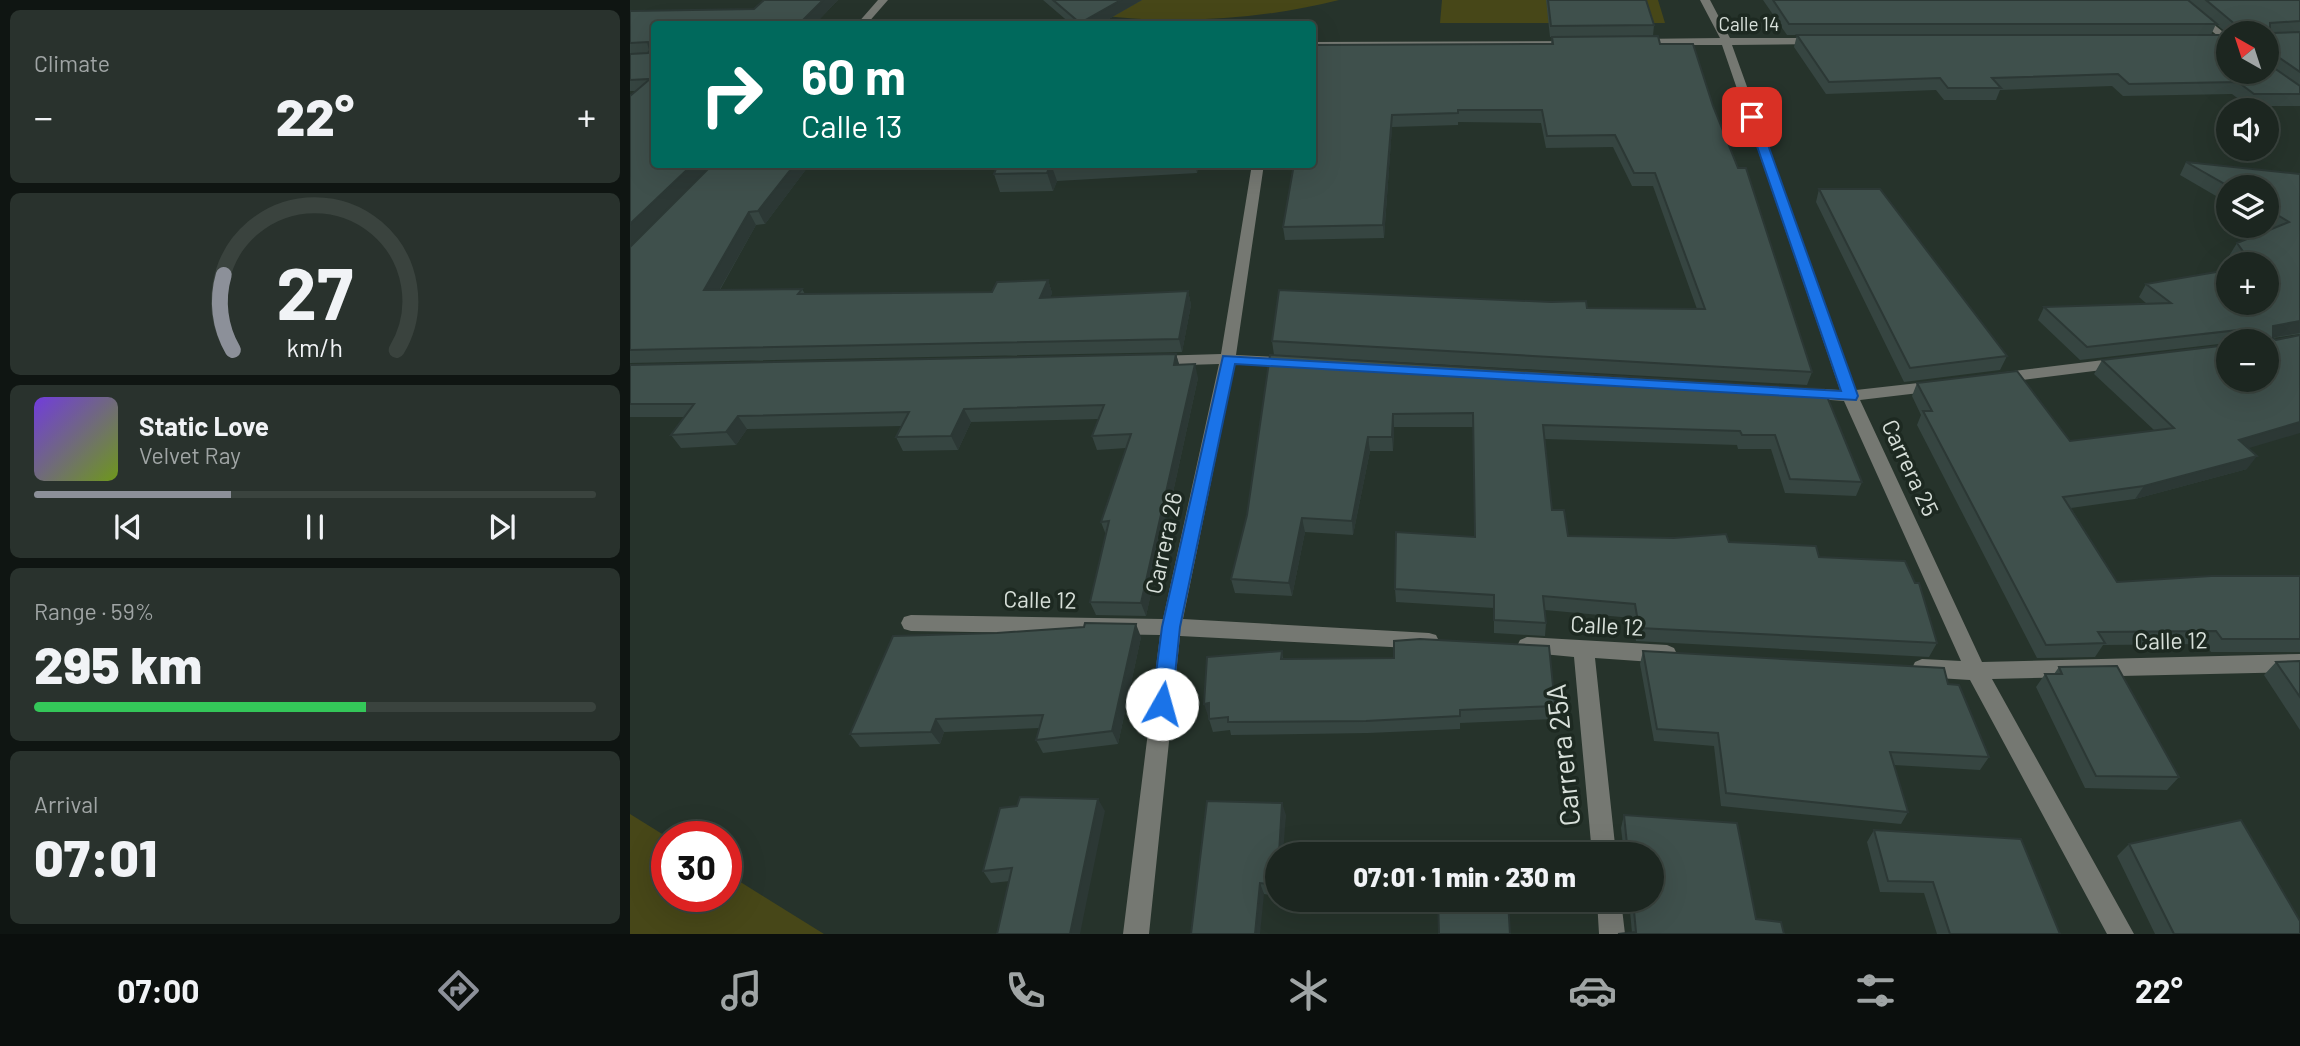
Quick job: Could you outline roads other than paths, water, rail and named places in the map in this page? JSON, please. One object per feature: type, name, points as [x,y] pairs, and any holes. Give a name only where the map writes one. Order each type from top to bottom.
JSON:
[{"type":"street","points":[[865,21],[883,0]]},
{"type":"street","name":"Carrera 25","points":[[1705,0],[1726,41],[1850,396],[1976,671],[2121,934]]},
{"type":"street","points":[[2178,0],[2216,31]]},
{"type":"street","name":"Calle 14","points":[[1629,42],[1823,41]]},
{"type":"street","points":[[1316,45],[1588,43]]},
{"type":"street","name":"Carrera 26","points":[[1136,934],[1171,627],[1228,359],[1257,168]]},
{"type":"street","points":[[1131,361],[1228,359],[1311,364]]},
{"type":"street","points":[[1985,380],[2133,362]]},
{"type":"street","points":[[1781,392],[1850,396],[1958,383]]},
{"type":"street","name":"Calle 12","points":[[911,623],[1171,627],[1446,642]]},
{"type":"street","name":"Calle 12","points":[[1501,645],[1692,655]]},
{"type":"street","name":"Carrera 25A","points":[[1584,649],[1603,842]]},
{"type":"street","name":"Calle 12","points":[[1895,666],[1976,671],[2300,663]]},
{"type":"street","points":[[1610,912],[1612,934]]}]
